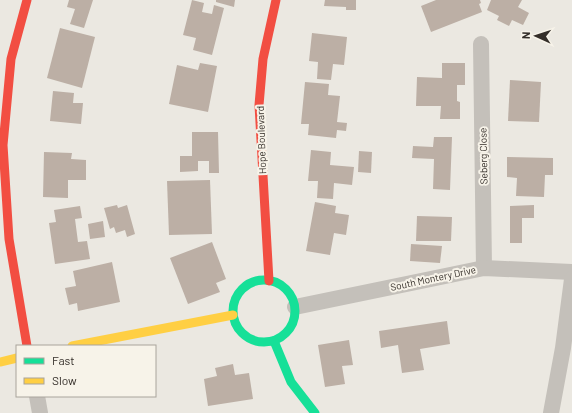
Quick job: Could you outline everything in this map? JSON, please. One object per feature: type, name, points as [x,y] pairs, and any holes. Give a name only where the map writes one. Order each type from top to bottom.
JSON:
[{"type":"street","points":[[27,0],[11,60],[3,145],[9,239],[27,345]]},
{"type":"street","name":"Hope Boulevard","points":[[269,280],[259,105],[263,59],[276,0]]},
{"type":"street","name":"Seberg Close","points":[[481,44],[484,268]]},
{"type":"street","name":"South Montery Drive","points":[[295,307],[484,268],[572,272]]},
{"type":"street","points":[[552,413],[563,348],[572,279]]},
{"type":"street","points":[[269,280],[278,283],[286,289],[292,297],[295,307],[295,315],[293,324],[282,337],[274,341],[256,341],[248,338],[241,332],[236,324],[233,315],[234,305],[237,296],[243,289],[255,282],[269,280]]},
{"type":"street","points":[[77,345],[233,315]]},
{"type":"street","points":[[274,341],[291,382],[315,413]]},
{"type":"street","points":[[0,362],[16,358]]},
{"type":"street","points":[[37,397],[40,413]]},
{"type":"building","points":[[69,0],[93,0],[84,28],[70,24],[75,9],[67,7]]},
{"type":"building","points":[[192,0],[204,3],[202,12],[212,14],[214,5],[224,8],[212,55],[193,50],[196,38],[183,35]]},
{"type":"building","points":[[216,0],[235,0],[234,7],[216,2]]},
{"type":"building","points":[[325,0],[356,0],[356,10],[346,10],[346,7],[324,6]]},
{"type":"building","points":[[436,0],[480,0],[481,3],[479,4],[482,12],[431,32],[421,6]]},
{"type":"building","points":[[491,0],[522,0],[518,7],[529,13],[523,25],[512,20],[509,26],[497,20],[499,16],[487,10]]},
{"type":"building","points":[[60,28],[95,37],[82,88],[47,78]]},
{"type":"building","points":[[312,33],[347,37],[344,65],[333,64],[331,80],[317,79],[318,62],[309,61]]},
{"type":"building","points":[[200,63],[217,66],[208,112],[169,104],[177,65],[198,70]]},
{"type":"building","points":[[442,63],[465,63],[465,85],[457,85],[457,101],[460,102],[460,119],[440,119],[441,106],[416,106],[417,77],[442,78]]},
{"type":"building","points":[[510,80],[541,82],[539,122],[508,121]]},
{"type":"building","points":[[305,82],[329,84],[328,95],[340,96],[337,122],[347,123],[346,131],[337,130],[336,138],[308,135],[309,124],[301,124]]},
{"type":"building","points":[[53,91],[74,93],[73,103],[83,103],[81,124],[50,121]]},
{"type":"building","points":[[192,132],[218,132],[219,173],[209,173],[209,161],[198,161],[198,171],[180,172],[180,156],[192,156]]},
{"type":"building","points":[[434,137],[452,137],[450,190],[433,189],[434,159],[412,158],[413,146],[433,147]]},
{"type":"building","points":[[311,150],[331,152],[330,165],[354,167],[352,185],[334,183],[333,199],[317,198],[318,181],[308,181]]},
{"type":"building","points":[[359,151],[372,152],[371,173],[358,172]]},
{"type":"building","points":[[44,152],[72,153],[71,159],[86,160],[86,180],[68,180],[68,198],[43,197]]},
{"type":"building","points":[[507,157],[553,158],[553,175],[545,175],[544,197],[516,196],[517,178],[507,177]]},
{"type":"building","points":[[210,180],[212,234],[169,235],[167,181]]},
{"type":"building","points":[[315,202],[336,206],[335,213],[349,215],[346,235],[334,233],[330,255],[306,251]]},
{"type":"building","points":[[117,205],[118,208],[127,205],[135,234],[127,237],[125,230],[116,233],[114,227],[110,229],[104,208]]},
{"type":"building","points":[[534,205],[534,218],[522,218],[522,243],[510,243],[510,206]]},
{"type":"building","points":[[80,206],[82,218],[75,219],[78,242],[87,241],[90,259],[55,264],[49,223],[56,222],[54,210]]},
{"type":"building","points":[[417,216],[452,217],[451,241],[416,241]]},
{"type":"building","points":[[103,221],[105,237],[90,239],[88,224]]},
{"type":"building","points":[[212,242],[226,279],[216,283],[220,292],[188,304],[170,258]]},
{"type":"building","points":[[411,244],[442,246],[440,263],[410,261]]},
{"type":"building","points":[[112,262],[120,302],[78,311],[77,303],[69,305],[65,288],[76,286],[73,271]]},
{"type":"building","points":[[447,321],[450,344],[420,349],[424,370],[402,373],[398,345],[381,348],[379,331]]},
{"type":"building","points":[[349,340],[353,365],[342,366],[345,384],[325,387],[318,345]]},
{"type":"building","points":[[233,364],[235,375],[249,373],[253,399],[208,406],[204,379],[217,376],[215,368]]},
{"type":"traffic: fast","points":[[264,280],[281,285],[286,289],[290,294],[295,311],[290,328],[286,333],[281,337],[264,342],[247,337],[242,333],[238,328],[233,311],[238,294],[242,289],[247,285],[264,280]]},
{"type":"traffic: fast","points":[[274,341],[291,382],[315,413]]},
{"type":"traffic: slow","points":[[77,345],[233,315]]},
{"type":"traffic: slow","points":[[0,362],[16,358]]},
{"type":"traffic: jam","points":[[27,0],[11,59],[3,145],[9,239],[27,345]]},
{"type":"traffic: jam","points":[[269,281],[259,105],[263,59],[276,0]]}]
